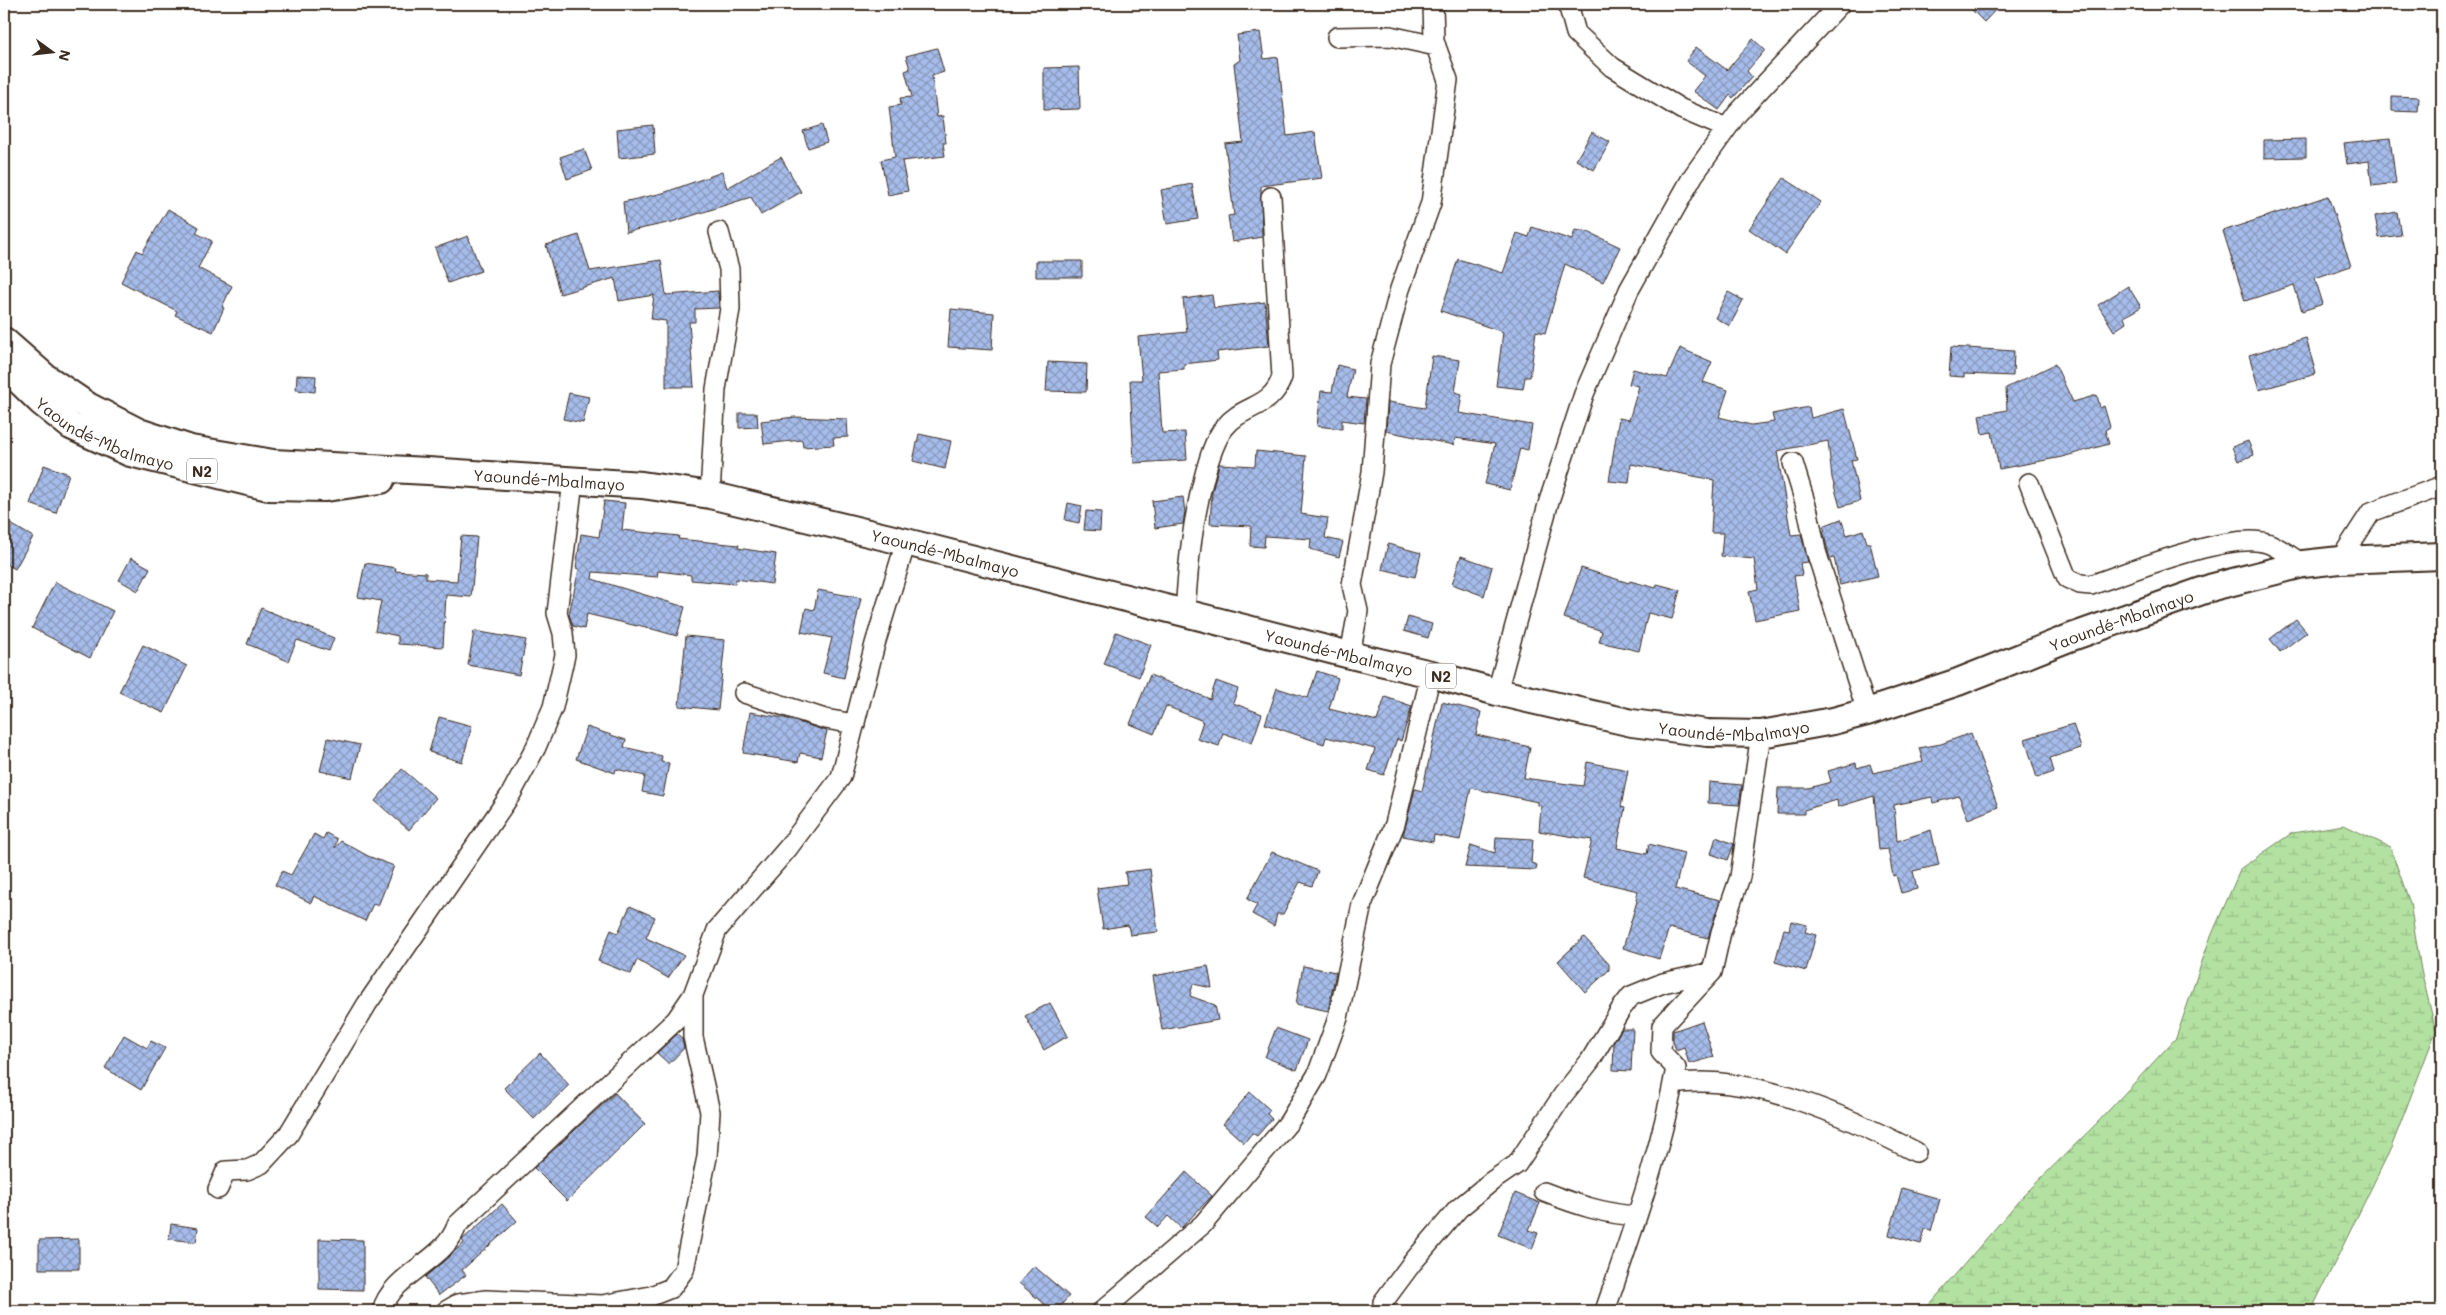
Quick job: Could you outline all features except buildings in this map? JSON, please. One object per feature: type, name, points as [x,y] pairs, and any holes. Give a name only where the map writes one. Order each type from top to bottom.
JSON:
[{"type":"highway","name":"Yaoundé-Mbalmayo","points":[[4,341],[45,376],[88,406],[138,432],[192,449],[273,463],[642,485],[710,495],[906,542],[1497,692],[1632,723],[1707,734],[1761,734],[1833,722],[1958,682],[2069,638],[2212,588],[2303,564],[2340,560],[2442,556]]},
{"type":"highway","name":"Yaoundé-Mbalmayo","points":[[4,366],[41,402],[71,426],[130,454],[268,487],[326,488],[428,471]]},
{"type":"street","points":[[1350,655],[1358,611],[1352,585],[1372,472],[1380,364],[1400,289],[1431,203],[1448,80],[1436,46],[1433,4]]},
{"type":"street","points":[[1568,4],[1576,33],[1612,67],[1681,109],[1726,128]]},
{"type":"street","points":[[1497,692],[1549,501],[1584,394],[1629,290],[1693,176],[1726,128],[1840,4]]},
{"type":"street","points":[[1337,37],[1390,36],[1436,46]]},
{"type":"street","points":[[1185,614],[1190,542],[1196,508],[1211,452],[1224,428],[1243,411],[1272,397],[1278,390],[1282,377],[1271,197]]},
{"type":"street","points":[[710,495],[716,389],[730,309],[729,269],[719,232]]},
{"type":"street","points":[[1793,463],[1816,551],[1867,712]]},
{"type":"street","points":[[218,1188],[226,1171],[247,1170],[261,1164],[288,1135],[367,1004],[512,794],[536,747],[553,707],[565,655],[563,633],[557,614],[572,481]]},
{"type":"street","points":[[2029,483],[2067,578],[2080,584],[2091,585],[2172,557],[2213,546],[2255,540],[2268,543],[2303,564]]},
{"type":"street","points":[[2340,560],[2371,512],[2442,486]]},
{"type":"street","points":[[382,1311],[384,1302],[405,1279],[454,1237],[457,1225],[676,1020],[694,995],[717,930],[788,848],[842,777],[876,644],[906,542]]},
{"type":"street","points":[[1102,1311],[1203,1224],[1289,1122],[1318,1075],[1338,1018],[1362,904],[1395,824],[1431,674]]},
{"type":"street","points":[[744,693],[825,719],[855,724]]},
{"type":"street","points":[[1605,1311],[1667,1119],[1676,1068],[1661,1052],[1662,1026],[1712,972],[1721,932],[1740,877],[1761,734]]},
{"type":"street","points":[[1383,1311],[1383,1302],[1406,1271],[1458,1209],[1492,1181],[1518,1164],[1563,1095],[1590,1061],[1621,1009],[1631,996],[1663,983],[1712,972]]},
{"type":"street","points":[[446,1311],[458,1304],[486,1300],[602,1305],[651,1296],[670,1288],[684,1270],[706,1157],[710,1112],[693,1037],[694,995]]},
{"type":"street","points":[[1673,1084],[1697,1080],[1724,1082],[1769,1092],[1874,1130],[1916,1152]]},
{"type":"street","points":[[1544,1192],[1581,1206],[1618,1215],[1637,1216]]},
{"type":"green space","points":[[2344,825],[2390,847],[2410,903],[2421,970],[2436,1031],[2391,1148],[2311,1311],[1924,1311],[2023,1196],[2096,1124],[2176,1038],[2209,941],[2241,868],[2292,833]]}]
